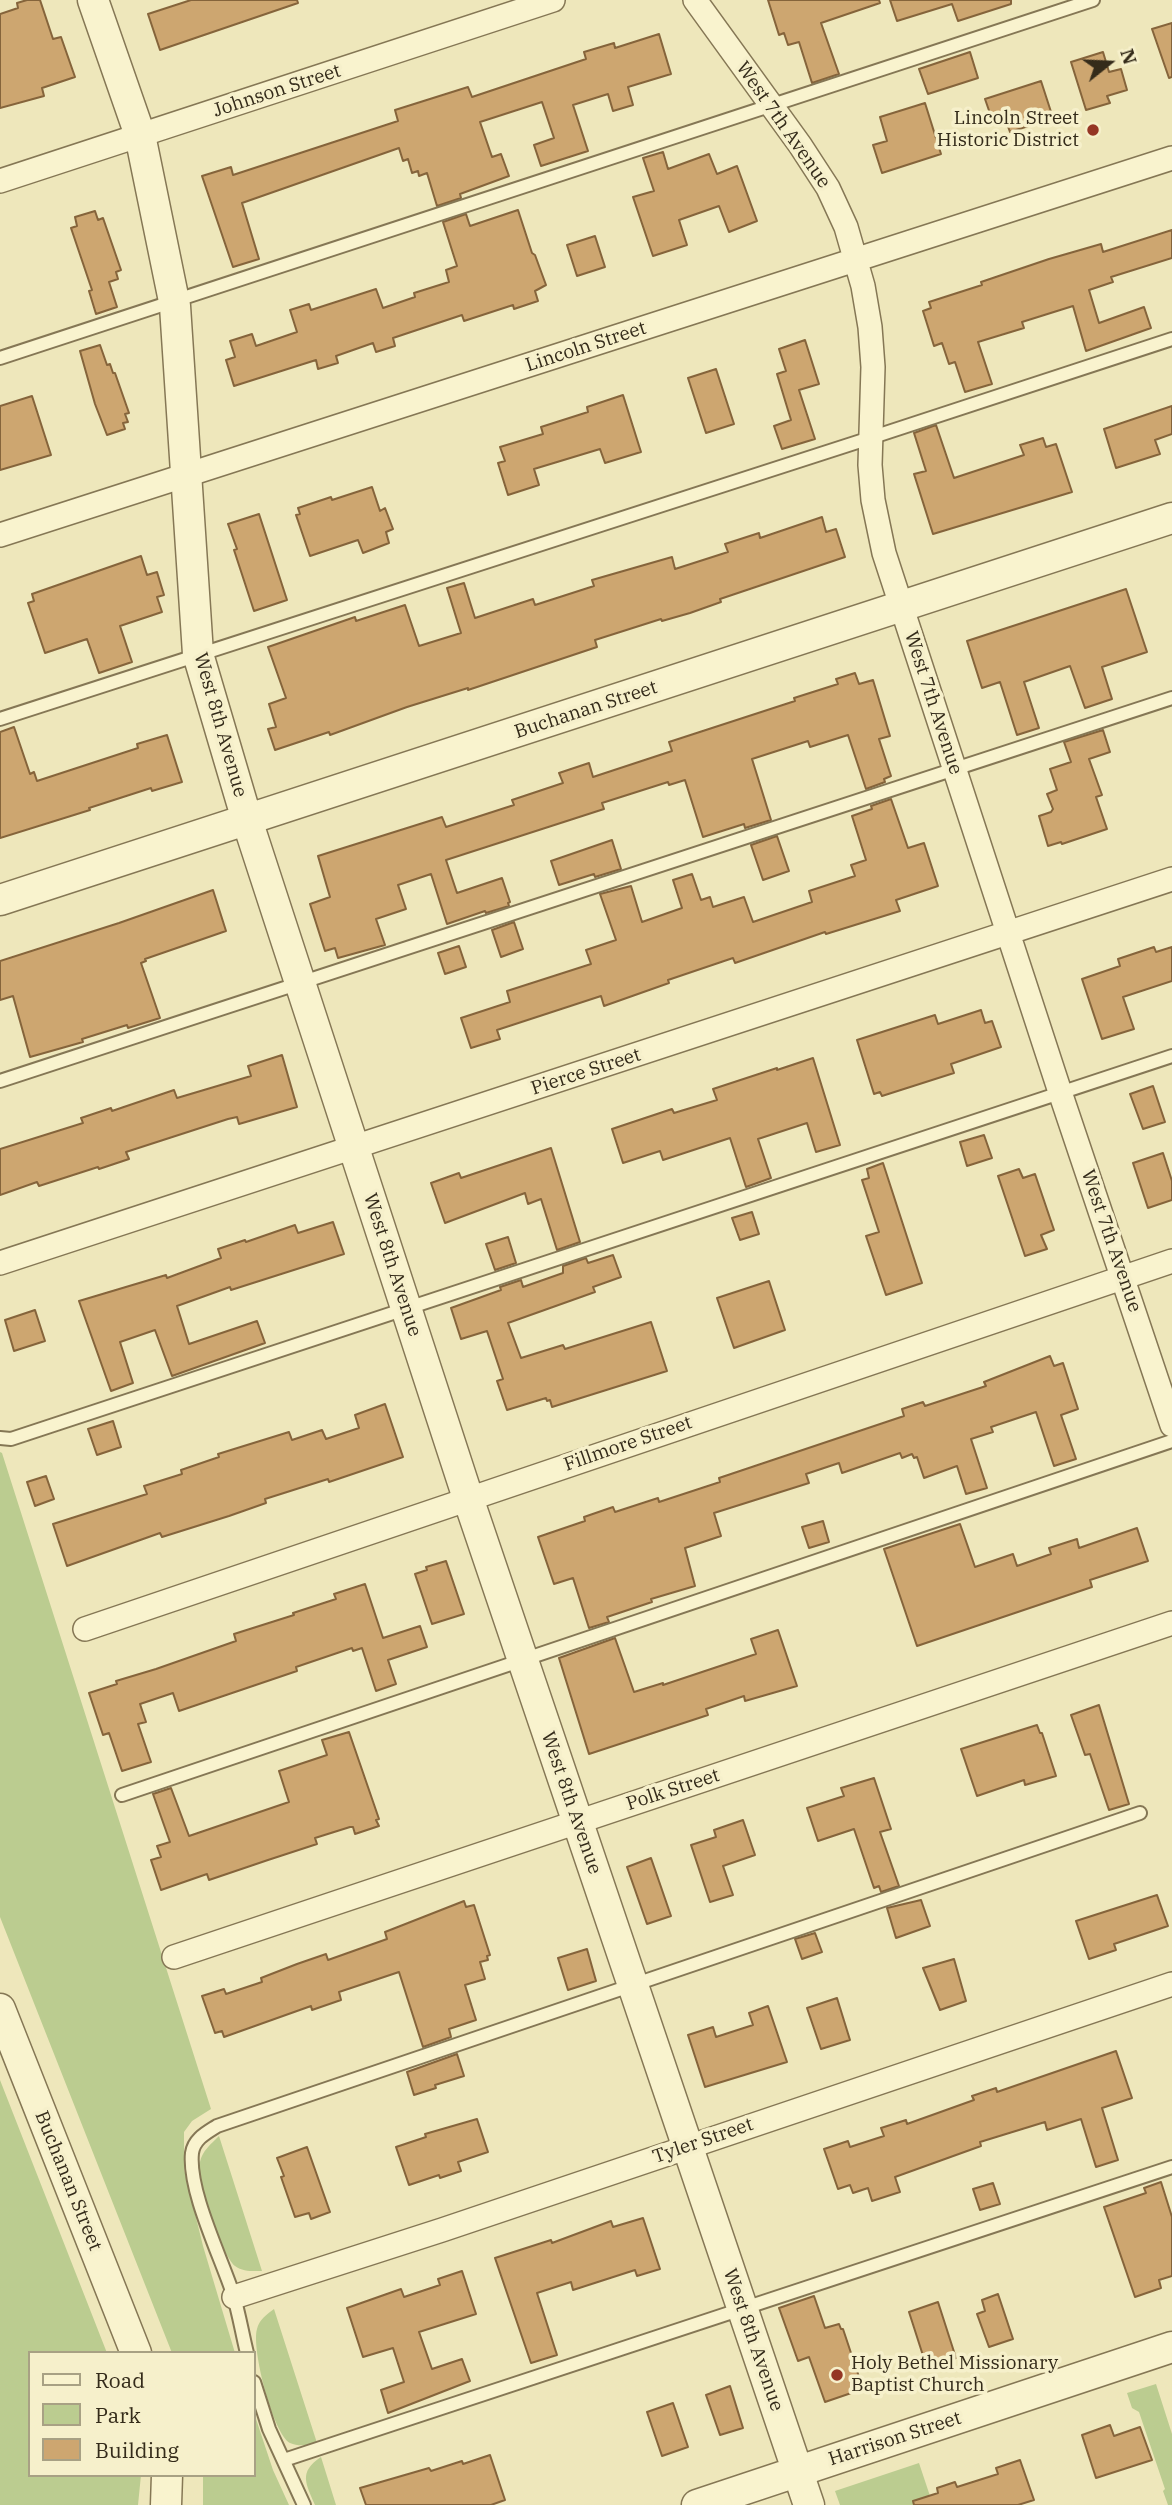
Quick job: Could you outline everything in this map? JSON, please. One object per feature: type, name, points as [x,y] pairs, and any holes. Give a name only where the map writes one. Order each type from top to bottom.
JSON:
[{"type":"street","name":"West 8th Avenue","points":[[93,0],[140,135],[174,302],[198,654],[247,820],[468,1498],[809,2505]]},
{"type":"street","name":"Johnson Street","points":[[0,181],[553,0]]},
{"type":"street","name":"West 7th Avenue","points":[[695,0],[800,145],[828,188],[846,227],[870,327],[873,368],[870,439],[873,500],[878,527],[954,770],[1172,1426]]},
{"type":"street","name":"Lincoln Street","points":[[0,535],[1172,158]]},
{"type":"street","name":"Buchanan Street","points":[[0,900],[1172,518]]},
{"type":"street","name":"Pierce Street","points":[[0,1263],[1172,878]]},
{"type":"street","name":"Fillmore Street","points":[[85,1629],[1172,1261]]},
{"type":"street","name":"Polk Street","points":[[174,1957],[1171,1628]]},
{"type":"street","name":"Tyler Street","points":[[234,2297],[454,2226],[1172,1984]]},
{"type":"street","name":"Buchanan Street","points":[[0,2009],[134,2351]]},
{"type":"street","name":"Harrison Street","points":[[697,2505],[1172,2347]]},
{"type":"street","points":[[166,2505],[167,2477]]},
{"type":"lane","points":[[0,358],[1093,0]]},
{"type":"lane","points":[[0,719],[1172,339]]},
{"type":"lane","points":[[0,1081],[1172,698]]},
{"type":"lane","points":[[0,1438],[11,1439],[1172,1056]]},
{"type":"lane","points":[[122,1795],[1172,1441]]},
{"type":"lane","points":[[247,2351],[234,2297],[192,2169],[192,2151],[203,2135],[217,2126],[1140,1813]]},
{"type":"lane","points":[[284,2460],[1172,2166]]},
{"type":"lane","points":[[256,2388],[269,2430],[304,2505]]},
{"type":"green space","points":[[0,1452],[211,2109],[192,2121],[184,2132],[184,2169],[203,2246],[234,2351],[171,2351],[0,1917]]},
{"type":"green space","points":[[0,2080],[106,2351],[28,2351],[28,2477],[141,2477],[138,2505],[0,2505]]},
{"type":"green space","points":[[219,2136],[262,2271],[245,2270],[235,2266],[223,2247],[211,2216],[202,2184],[200,2162],[205,2151]]},
{"type":"green space","points":[[274,2309],[317,2443],[290,2443],[283,2436],[265,2390],[257,2354],[257,2329],[266,2315]]},
{"type":"green space","points":[[1156,2384],[1172,2434],[1172,2505],[1168,2505],[1163,2491],[1165,2489],[1139,2412],[1132,2408],[1127,2393]]},
{"type":"green space","points":[[256,2419],[273,2470],[289,2505],[203,2505],[203,2477],[256,2477]]},
{"type":"green space","points":[[321,2457],[336,2505],[315,2505],[307,2485],[309,2468]]},
{"type":"green space","points":[[919,2463],[933,2505],[840,2505],[835,2491]]},
{"type":"building","points":[[40,0],[53,39],[61,37],[75,77],[42,88],[44,96],[0,108],[0,14],[18,8],[17,3]]},
{"type":"building","points":[[191,0],[297,0],[298,3],[160,50],[148,14]]},
{"type":"building","points":[[768,0],[879,0],[880,3],[821,23],[839,74],[812,83],[799,42],[788,45],[784,33],[779,35]]},
{"type":"building","points":[[890,0],[1011,0],[1011,4],[958,21],[952,4],[897,21]]},
{"type":"building","points":[[1172,23],[1172,77],[1169,78],[1152,29]]},
{"type":"building","points":[[659,34],[671,74],[628,87],[633,105],[613,111],[608,94],[573,105],[588,151],[541,166],[534,145],[554,138],[542,102],[480,122],[492,157],[501,154],[509,176],[460,194],[461,198],[437,206],[427,173],[419,176],[418,171],[412,173],[408,159],[403,161],[399,148],[242,203],[259,259],[233,267],[202,176],[231,167],[233,175],[398,121],[395,110],[468,87],[472,97],[586,59],[584,52],[614,43],[615,48]]},
{"type":"building","points":[[970,52],[978,78],[928,94],[919,69]]},
{"type":"building","points":[[1103,52],[1109,72],[1121,69],[1127,90],[1107,96],[1110,103],[1086,110],[1071,62]]},
{"type":"building","points":[[1041,81],[1053,118],[1010,132],[1006,121],[994,125],[985,99]]},
{"type":"building","points":[[925,103],[941,154],[882,173],[873,145],[887,141],[880,117]]},
{"type":"building","points":[[663,152],[668,169],[709,154],[717,174],[737,166],[757,221],[729,232],[719,206],[679,220],[687,245],[653,256],[633,197],[654,191],[643,158]]},
{"type":"building","points":[[518,210],[546,285],[535,291],[538,301],[514,309],[513,305],[464,321],[462,315],[393,338],[395,346],[376,352],[373,343],[336,356],[338,363],[318,369],[316,360],[234,386],[226,360],[235,357],[230,341],[252,334],[256,346],[297,332],[290,310],[309,304],[311,310],[376,289],[383,308],[415,297],[414,293],[449,282],[446,270],[457,266],[443,222],[466,214],[470,226]]},
{"type":"building","points":[[95,211],[98,220],[103,218],[121,270],[116,272],[118,279],[109,282],[117,307],[96,314],[89,291],[92,290],[71,228],[77,226],[75,217]]},
{"type":"building","points":[[1172,230],[1172,258],[1111,277],[1113,282],[1089,290],[1099,323],[1144,307],[1151,328],[1086,351],[1073,306],[1022,322],[1024,328],[978,342],[992,384],[965,392],[955,362],[949,364],[942,343],[934,346],[923,311],[931,308],[929,302],[1049,259],[1101,244],[1103,252]]},
{"type":"building","points":[[595,236],[605,267],[577,276],[567,245]]},
{"type":"building","points":[[805,340],[819,384],[799,390],[815,439],[782,449],[774,426],[791,420],[777,374],[786,371],[779,349]]},
{"type":"building","points":[[100,345],[107,365],[110,364],[115,373],[129,413],[125,414],[128,422],[123,423],[125,429],[107,435],[80,351]]},
{"type":"building","points":[[716,369],[734,424],[706,433],[688,378]]},
{"type":"building","points":[[623,395],[641,452],[605,463],[600,449],[534,469],[539,485],[508,495],[498,463],[505,461],[500,447],[543,434],[541,427],[588,412],[587,407]]},
{"type":"building","points":[[32,396],[51,455],[0,470],[0,406]]},
{"type":"building","points":[[1172,406],[1172,434],[1155,440],[1160,454],[1116,468],[1104,429]]},
{"type":"building","points":[[936,425],[954,478],[1024,455],[1020,445],[1043,438],[1046,447],[1056,444],[1072,492],[933,534],[914,474],[926,471],[914,433]]},
{"type":"building","points":[[372,487],[380,511],[385,508],[393,529],[386,532],[389,543],[363,553],[358,540],[310,556],[296,515],[300,514],[298,508]]},
{"type":"building","points":[[259,514],[287,600],[254,611],[228,524]]},
{"type":"building","points":[[822,517],[826,532],[836,529],[845,557],[720,599],[721,602],[690,613],[662,621],[661,619],[595,640],[597,647],[468,690],[407,707],[330,735],[329,732],[275,750],[268,729],[276,727],[269,704],[286,698],[268,647],[355,617],[356,621],[405,605],[419,646],[461,633],[447,588],[464,583],[475,618],[533,599],[535,605],[594,586],[592,580],[672,557],[675,569],[728,552],[725,544],[759,533],[760,538]]},
{"type":"building","points":[[141,556],[147,575],[157,572],[164,595],[157,597],[162,612],[120,626],[132,662],[99,673],[87,639],[45,653],[28,603],[34,601],[32,594]]},
{"type":"building","points":[[1126,589],[1147,652],[1102,667],[1112,699],[1085,708],[1070,666],[1024,682],[1039,728],[1017,735],[1000,682],[982,688],[967,641]]},
{"type":"building","points":[[855,673],[859,684],[873,680],[890,736],[879,739],[891,776],[884,779],[885,782],[866,789],[848,735],[810,747],[808,741],[752,759],[771,820],[745,828],[744,824],[703,837],[685,780],[669,785],[668,782],[602,803],[604,809],[446,860],[457,893],[502,878],[509,906],[447,924],[431,874],[398,885],[406,909],[376,919],[385,945],[338,958],[335,948],[325,951],[310,904],[330,897],[318,856],[442,817],[446,827],[514,805],[512,800],[563,783],[559,773],[589,763],[593,777],[672,751],[669,742],[795,701],[794,698],[838,684],[836,679]]},
{"type":"building","points":[[14,727],[30,774],[34,772],[37,781],[138,748],[137,744],[167,735],[182,782],[152,791],[151,788],[0,838],[0,732]]},
{"type":"building","points":[[1103,730],[1110,752],[1089,759],[1102,795],[1096,797],[1107,829],[1048,846],[1039,816],[1053,809],[1047,794],[1057,790],[1050,769],[1071,762],[1064,742]]},
{"type":"building","points":[[891,799],[908,848],[924,843],[938,886],[896,900],[900,911],[826,934],[825,932],[735,963],[733,958],[604,1006],[601,996],[497,1030],[500,1039],[471,1048],[461,1018],[510,1002],[507,991],[591,964],[586,950],[616,940],[600,894],[631,886],[642,922],[682,908],[673,880],[692,874],[701,900],[710,897],[713,907],[744,897],[753,922],[812,902],[809,891],[855,876],[851,865],[866,860],[852,816]]},
{"type":"building","points":[[777,836],[789,871],[763,880],[751,845]]},
{"type":"building","points":[[612,840],[621,869],[559,885],[551,861]]},
{"type":"building","points":[[213,890],[226,931],[145,959],[146,961],[141,963],[160,1018],[128,1028],[127,1025],[82,1039],[83,1042],[30,1057],[13,996],[0,1000],[0,961]]},
{"type":"building","points":[[514,922],[523,949],[501,957],[492,930]]},
{"type":"building","points":[[459,946],[466,967],[445,974],[438,953]]},
{"type":"building","points":[[1154,947],[1156,952],[1172,947],[1172,981],[1123,997],[1134,1029],[1102,1039],[1082,979],[1120,966],[1118,959]]},
{"type":"building","points":[[981,1010],[985,1023],[992,1021],[1001,1047],[951,1064],[954,1073],[882,1096],[880,1092],[874,1094],[857,1040],[935,1015],[938,1024]]},
{"type":"building","points":[[282,1055],[297,1107],[239,1124],[237,1117],[228,1119],[126,1152],[129,1159],[99,1169],[98,1167],[39,1186],[37,1182],[0,1195],[0,1149],[83,1123],[81,1118],[111,1108],[112,1111],[174,1090],[177,1098],[251,1076],[248,1066]]},
{"type":"building","points":[[813,1058],[840,1145],[816,1152],[807,1123],[758,1139],[771,1178],[746,1187],[730,1138],[663,1160],[660,1151],[623,1163],[612,1129],[672,1109],[674,1113],[717,1100],[713,1089]]},
{"type":"building","points":[[1153,1086],[1165,1122],[1143,1129],[1130,1094]]},
{"type":"building","points":[[984,1135],[992,1158],[967,1166],[960,1142]]},
{"type":"building","points":[[551,1148],[580,1242],[557,1250],[541,1199],[528,1204],[525,1193],[445,1223],[431,1183],[459,1173],[461,1178]]},
{"type":"building","points":[[1163,1153],[1172,1181],[1172,1200],[1148,1208],[1133,1163]]},
{"type":"building","points":[[883,1163],[922,1283],[886,1295],[866,1236],[879,1232],[862,1180],[869,1178],[867,1169]]},
{"type":"building","points":[[1019,1169],[1023,1178],[1035,1174],[1054,1230],[1041,1235],[1047,1249],[1025,1256],[998,1176]]},
{"type":"building","points":[[752,1212],[759,1234],[740,1240],[732,1218]]},
{"type":"building","points":[[333,1222],[344,1254],[231,1290],[230,1287],[177,1306],[189,1344],[257,1321],[265,1343],[172,1376],[155,1330],[120,1342],[133,1383],[111,1391],[79,1301],[166,1275],[167,1278],[221,1258],[218,1249],[245,1240],[246,1242],[295,1225],[298,1233]]},
{"type":"building","points":[[508,1237],[516,1263],[495,1270],[486,1244]]},
{"type":"building","points":[[613,1255],[621,1277],[593,1287],[595,1292],[508,1323],[521,1358],[563,1345],[565,1349],[651,1322],[667,1371],[552,1407],[550,1400],[547,1401],[546,1398],[507,1410],[497,1381],[503,1379],[487,1331],[461,1339],[451,1308],[521,1280],[523,1287],[563,1273],[563,1266],[586,1258],[588,1263]]},
{"type":"building","points":[[769,1281],[785,1330],[734,1348],[717,1298]]},
{"type":"building","points":[[35,1310],[45,1341],[14,1351],[5,1320]]},
{"type":"building","points":[[1050,1356],[1054,1366],[1063,1363],[1078,1409],[1061,1415],[1076,1459],[1054,1466],[1036,1412],[991,1427],[993,1432],[971,1439],[987,1488],[966,1494],[957,1466],[924,1478],[917,1457],[914,1458],[912,1454],[902,1458],[900,1453],[842,1473],[839,1463],[806,1474],[809,1483],[714,1513],[721,1536],[685,1548],[695,1586],[651,1599],[652,1602],[607,1617],[609,1622],[589,1628],[573,1578],[554,1584],[538,1537],[585,1521],[584,1517],[613,1507],[615,1512],[658,1498],[659,1502],[720,1482],[719,1478],[904,1416],[902,1409],[923,1402],[925,1406],[986,1386],[984,1382]]},
{"type":"building","points":[[385,1404],[403,1457],[329,1482],[328,1479],[265,1499],[266,1503],[162,1537],[160,1533],[67,1566],[53,1524],[147,1494],[144,1486],[182,1474],[181,1470],[219,1457],[218,1454],[289,1432],[292,1440],[322,1430],[326,1439],[359,1428],[355,1415]]},
{"type":"building","points":[[113,1421],[121,1447],[97,1455],[88,1429]]},
{"type":"building","points":[[46,1476],[54,1499],[35,1506],[27,1482]]},
{"type":"building","points":[[823,1521],[829,1542],[809,1548],[802,1527]]},
{"type":"building","points":[[960,1524],[975,1567],[1013,1554],[1017,1566],[1051,1554],[1049,1548],[1077,1539],[1079,1548],[1137,1528],[1148,1561],[1090,1580],[1092,1587],[917,1646],[884,1549]]},
{"type":"building","points":[[446,1561],[464,1614],[432,1624],[415,1574],[427,1570],[426,1567]]},
{"type":"building","points":[[365,1584],[383,1638],[420,1626],[427,1647],[388,1660],[396,1684],[376,1691],[362,1648],[353,1651],[352,1648],[296,1667],[297,1671],[179,1711],[173,1693],[140,1704],[146,1722],[138,1724],[151,1762],[122,1771],[109,1733],[103,1735],[89,1693],[117,1684],[116,1681],[236,1641],[234,1634],[336,1599],[334,1594]]},
{"type":"building","points":[[778,1630],[797,1686],[745,1701],[744,1696],[706,1709],[708,1715],[589,1754],[559,1658],[615,1638],[634,1692],[756,1654],[751,1639]]},
{"type":"building","points":[[1099,1705],[1129,1804],[1109,1810],[1090,1754],[1085,1755],[1071,1715]]},
{"type":"building","points":[[1037,1725],[1056,1776],[1025,1785],[1024,1780],[977,1796],[961,1749]]},
{"type":"building","points":[[349,1732],[379,1819],[376,1820],[379,1826],[355,1834],[353,1827],[350,1827],[315,1838],[317,1844],[209,1880],[207,1874],[161,1890],[151,1860],[161,1857],[157,1846],[170,1842],[153,1794],[171,1788],[189,1836],[289,1802],[279,1771],[327,1755],[322,1740]]},
{"type":"building","points":[[874,1778],[891,1829],[880,1832],[899,1886],[881,1892],[879,1886],[874,1888],[854,1829],[818,1841],[807,1808],[844,1796],[841,1788]]},
{"type":"building","points":[[743,1820],[755,1855],[723,1866],[733,1895],[710,1902],[691,1845],[716,1837],[714,1830]]},
{"type":"building","points":[[651,1858],[671,1916],[647,1924],[627,1867]]},
{"type":"building","points":[[1157,1895],[1168,1926],[1114,1944],[1116,1950],[1089,1959],[1076,1921]]},
{"type":"building","points":[[921,1900],[930,1926],[896,1938],[887,1908]]},
{"type":"building","points":[[464,1901],[466,1907],[474,1905],[490,1955],[487,1956],[488,1960],[480,1962],[485,1979],[465,1985],[476,2020],[449,2029],[451,2037],[423,2047],[399,1972],[339,1992],[341,2000],[312,2010],[311,2006],[224,2037],[222,2031],[215,2033],[202,1996],[224,1989],[226,1994],[262,1982],[261,1978],[326,1954],[328,1960],[387,1939],[385,1932]]},
{"type":"building","points":[[815,1933],[822,1952],[802,1959],[795,1939]]},
{"type":"building","points":[[587,1949],[596,1981],[568,1990],[558,1958]]},
{"type":"building","points":[[954,1959],[966,2001],[940,2010],[923,1968]]},
{"type":"building","points":[[837,1998],[850,2040],[821,2049],[807,2008]]},
{"type":"building","points":[[768,2006],[787,2062],[705,2087],[688,2035],[713,2027],[716,2037],[753,2025],[749,2013]]},
{"type":"building","points":[[1116,2051],[1132,2098],[1102,2108],[1118,2160],[1096,2167],[1081,2119],[1047,2130],[1045,2122],[980,2142],[981,2146],[895,2177],[900,2192],[872,2201],[868,2188],[853,2193],[850,2185],[838,2189],[824,2149],[848,2141],[850,2147],[884,2136],[881,2128],[906,2120],[907,2124],[974,2100],[972,2096],[996,2088],[997,2092]]},
{"type":"building","points":[[457,2054],[464,2076],[414,2095],[407,2072]]},
{"type":"building","points":[[477,2119],[488,2152],[458,2162],[461,2171],[409,2185],[396,2147],[426,2137],[425,2134]]},
{"type":"building","points":[[307,2147],[330,2212],[311,2219],[309,2213],[295,2217],[277,2158]]},
{"type":"building","points":[[1161,2182],[1172,2217],[1172,2276],[1159,2280],[1161,2288],[1135,2297],[1104,2207],[1146,2193],[1144,2188]]},
{"type":"building","points":[[993,2183],[1000,2204],[980,2210],[973,2189]]},
{"type":"building","points":[[643,2218],[660,2269],[637,2276],[635,2270],[573,2290],[571,2282],[537,2293],[557,2355],[531,2363],[495,2258],[551,2240],[552,2243],[611,2221],[613,2227]]},
{"type":"building","points":[[462,2271],[476,2314],[419,2332],[432,2369],[462,2359],[470,2381],[388,2413],[381,2390],[404,2382],[393,2348],[363,2357],[347,2308],[401,2289],[404,2297],[440,2285],[438,2279]]},
{"type":"building","points":[[998,2294],[1013,2339],[989,2347],[977,2314],[985,2311],[982,2300]]},
{"type":"building","name":"Holy Bethel Missionary Baptist Church","points":[[814,2296],[825,2328],[839,2324],[843,2329],[863,2389],[825,2402],[809,2357],[798,2361],[779,2308]]},
{"type":"building","points":[[938,2302],[956,2358],[927,2368],[909,2312]]},
{"type":"building","points":[[730,2386],[743,2428],[720,2435],[706,2395]]},
{"type":"building","points":[[673,2403],[688,2447],[662,2456],[647,2412]]},
{"type":"building","points":[[1110,2425],[1114,2436],[1140,2427],[1152,2460],[1096,2478],[1082,2435]]},
{"type":"building","points":[[490,2455],[505,2500],[491,2505],[366,2505],[360,2488],[429,2468],[431,2471]]},
{"type":"building","points":[[1020,2460],[1034,2500],[1018,2505],[914,2505],[913,2501],[938,2493],[937,2488],[955,2482],[957,2487],[998,2474],[996,2468]]},
{"type":"place","name":"Lincoln Street Historic District","points":[[1093,130]]},
{"type":"place","name":"Holy Bethel Missionary Baptist Church","points":[[837,2375]]}]
